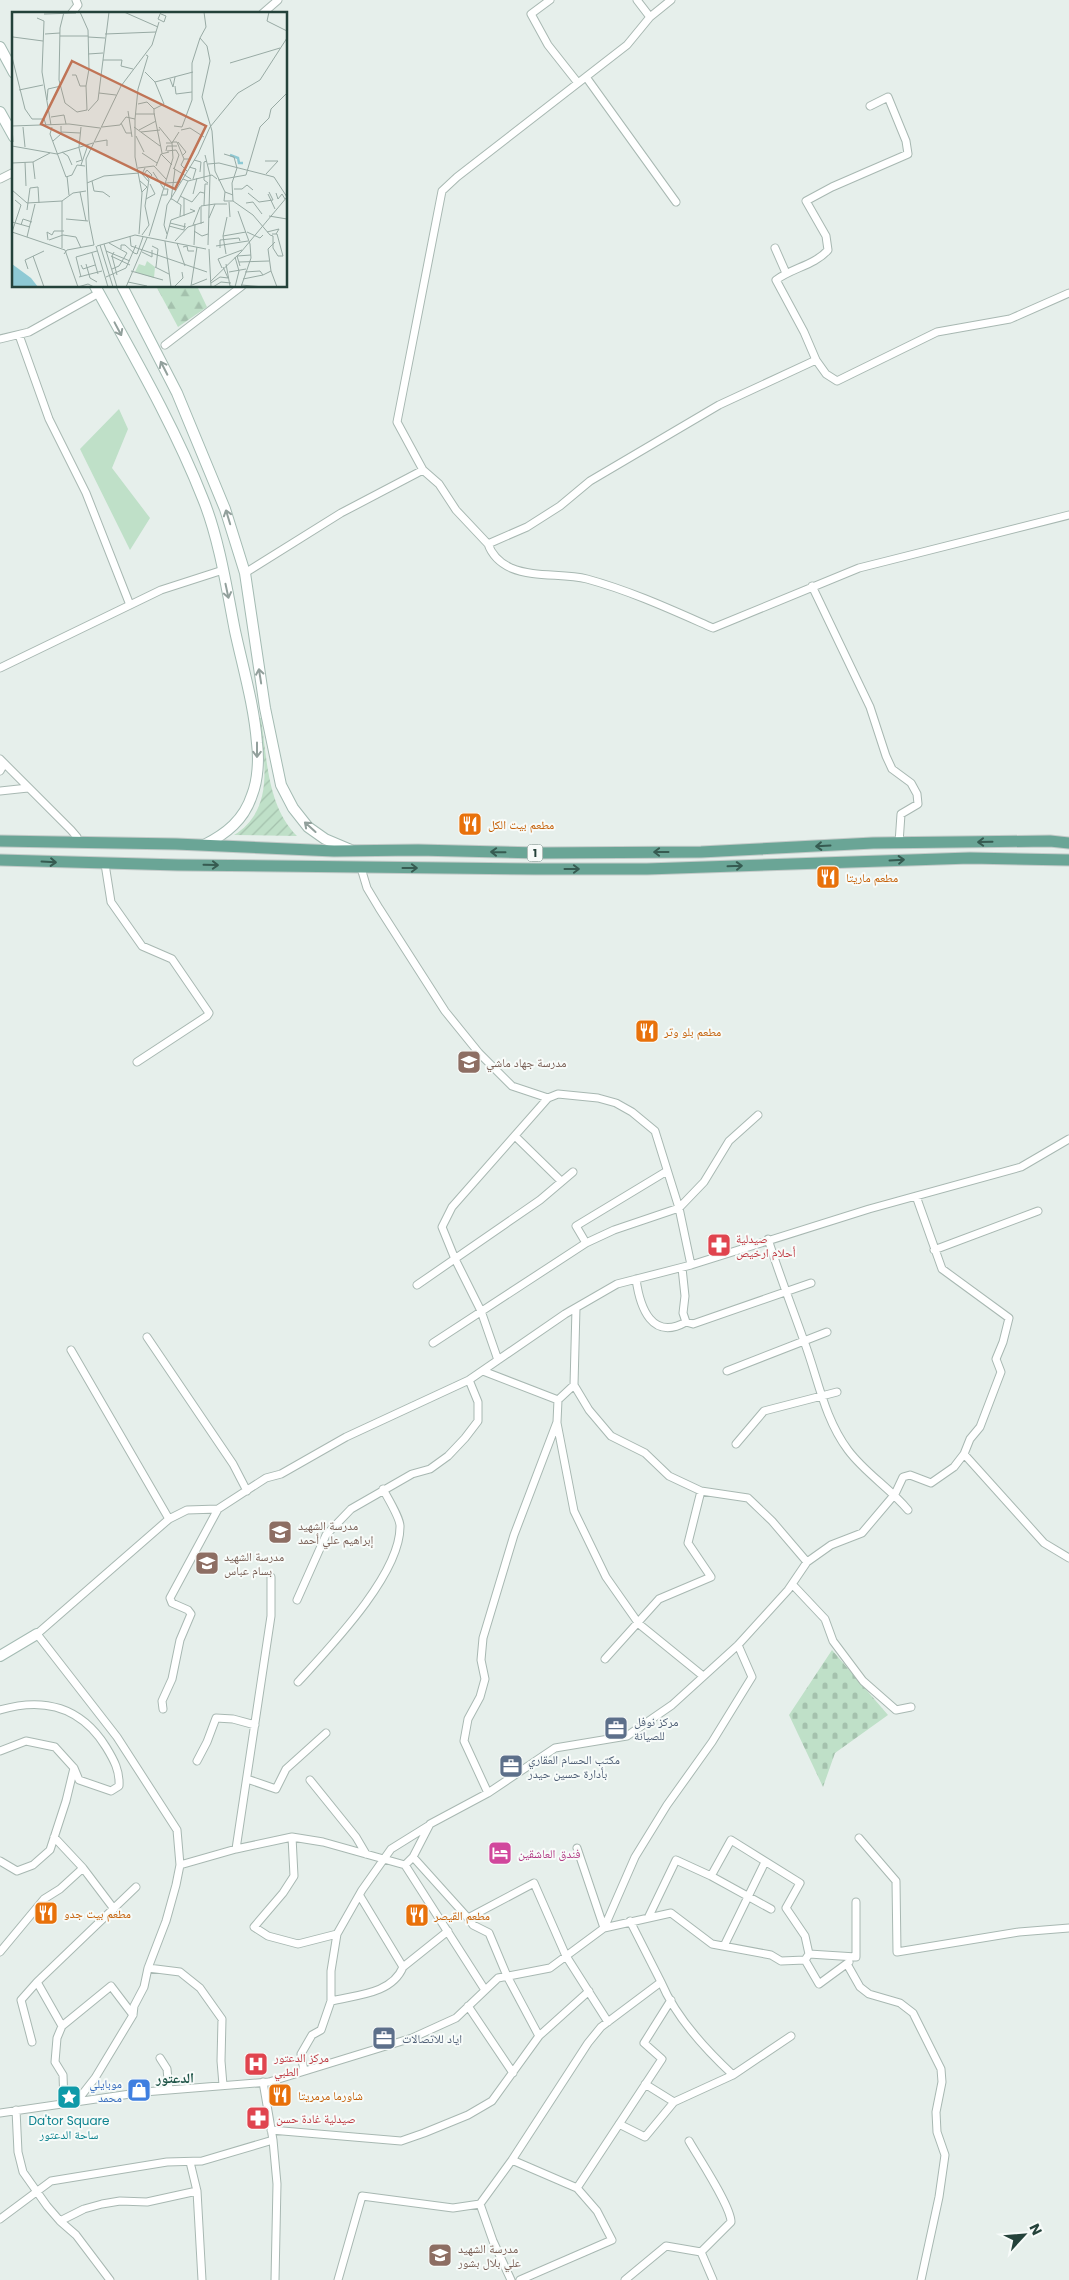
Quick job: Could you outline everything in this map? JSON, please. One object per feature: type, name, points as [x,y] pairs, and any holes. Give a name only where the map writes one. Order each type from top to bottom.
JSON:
[{"type":"main road","points":[[0,47],[12,69]]},
{"type":"main road","points":[[0,112],[12,133]]},
{"type":"main road","points":[[123,288],[177,393],[225,509],[245,573],[265,708],[281,785],[293,808],[308,827],[320,835],[352,850]]},
{"type":"main road","points":[[97,290],[175,435],[204,501],[223,570],[252,712],[258,744],[257,772],[253,794],[237,822],[219,838],[204,845]]},
{"type":"main road","points":[[252,712],[265,708]]},
{"type":"main road","name":"1","points":[[0,841],[538,853],[701,852],[873,843],[1019,841],[1069,843]]},
{"type":"main road","points":[[1017,860],[1019,841]]},
{"type":"main road","points":[[873,843],[873,862]]},
{"type":"main road","points":[[536,868],[538,853]]},
{"type":"main road","name":"1","points":[[0,860],[105,864],[361,868],[647,868],[970,858],[1069,860]]},
{"type":"main road","points":[[0,1656],[37,1634]]},
{"type":"street","points":[[73,12],[78,5],[76,0]]},
{"type":"street","points":[[264,12],[278,0]]},
{"type":"street","points":[[550,0],[531,14],[548,45],[578,83]]},
{"type":"street","points":[[637,0],[650,18]]},
{"type":"street","points":[[671,0],[650,18],[627,45],[457,177],[442,191],[397,422],[423,470],[439,484],[456,510],[488,544],[492,555],[511,568],[537,574],[586,579],[650,600],[713,628],[859,568],[1069,515]]},
{"type":"street","points":[[586,78],[676,202]]},
{"type":"street","points":[[870,106],[888,97],[906,141],[908,154],[832,187],[806,201],[826,236],[828,250],[821,257],[786,273],[776,280],[808,340],[816,360],[826,374],[837,381],[937,332],[1010,319],[1069,293]]},
{"type":"street","points":[[0,179],[12,173]]},
{"type":"street","points":[[775,248],[786,273]]},
{"type":"street","points":[[165,345],[239,288]]},
{"type":"street","points":[[0,339],[29,332],[97,290]]},
{"type":"street","points":[[19,335],[49,419],[86,493],[130,605]]},
{"type":"street","points":[[488,544],[526,527],[560,506],[590,481],[720,405],[816,360]]},
{"type":"street","points":[[245,573],[341,513],[423,470]]},
{"type":"street","points":[[0,668],[161,590],[223,570]]},
{"type":"street","points":[[812,586],[870,707],[892,768],[911,783],[917,794],[918,804],[901,814],[899,843]]},
{"type":"street","points":[[0,771],[2,762]]},
{"type":"street","points":[[2,762],[71,830],[77,838],[77,843]]},
{"type":"street","points":[[0,791],[28,788]]},
{"type":"street","points":[[105,864],[111,902],[142,946],[172,959],[209,1013],[137,1062]]},
{"type":"street","points":[[361,868],[367,888],[378,908],[445,1011],[478,1053],[512,1086],[548,1098]]},
{"type":"street","points":[[498,1360],[481,1311],[442,1228],[452,1207],[548,1098],[558,1094],[598,1098],[616,1103],[632,1112],[654,1131],[679,1208],[691,1265]]},
{"type":"street","points":[[433,1343],[586,1244],[614,1230],[679,1208],[704,1182],[729,1141],[758,1115]]},
{"type":"street","points":[[515,1136],[562,1181]]},
{"type":"street","points":[[163,1709],[162,1701],[172,1679],[180,1640],[191,1614],[188,1610],[172,1603],[170,1598],[218,1509],[266,1478],[281,1474],[346,1437],[468,1380],[576,1308],[617,1284],[682,1268],[768,1240],[1021,1167],[1069,1139]]},
{"type":"street","points":[[586,1244],[576,1226],[667,1171]]},
{"type":"street","points":[[417,1285],[540,1200],[573,1172]]},
{"type":"street","points":[[304,2071],[301,2054],[312,2035],[321,2030],[331,2001],[331,1971],[337,1934],[392,1849],[430,1824],[488,1793],[555,1748],[627,1736],[672,1705],[738,1645],[792,1584],[807,1562],[831,1545],[862,1533],[894,1494],[903,1477],[910,1475],[930,1483],[954,1467],[964,1454],[970,1439],[980,1426],[1001,1372],[996,1359],[1004,1342],[1009,1318],[942,1268],[916,1196]]},
{"type":"street","points":[[934,1250],[1038,1211]]},
{"type":"street","points":[[768,1240],[784,1293],[804,1340],[827,1414],[848,1450],[908,1510]]},
{"type":"street","points":[[682,1268],[685,1296],[682,1313],[686,1322]]},
{"type":"street","points":[[636,1279],[641,1304],[649,1318],[661,1327],[674,1329],[686,1322],[693,1324],[811,1283]]},
{"type":"street","points":[[576,1308],[574,1385],[589,1410],[610,1436],[645,1453],[669,1476],[701,1491],[748,1498],[772,1521],[807,1562]]},
{"type":"street","points":[[727,1371],[827,1332]]},
{"type":"street","points":[[147,1337],[233,1464],[247,1491]]},
{"type":"street","points":[[71,1350],[169,1519]]},
{"type":"street","points":[[483,1371],[558,1400]]},
{"type":"street","points":[[297,1600],[326,1535],[351,1509],[412,1474],[430,1469],[448,1456],[478,1421],[478,1402],[468,1380]]},
{"type":"street","points":[[488,1793],[464,1741],[468,1719],[480,1697],[485,1679],[482,1660],[483,1638],[514,1535],[556,1422],[558,1400],[574,1385]]},
{"type":"street","points":[[736,1444],[764,1411],[821,1394],[837,1392]]},
{"type":"street","points":[[556,1422],[574,1510],[606,1577],[639,1624],[703,1676]]},
{"type":"street","points":[[964,1454],[1044,1543],[1069,1558]]},
{"type":"street","points":[[298,1682],[347,1627],[370,1596],[393,1558],[401,1526],[383,1489]]},
{"type":"street","points":[[605,1659],[639,1624],[658,1599],[711,1578],[688,1543],[701,1491]]},
{"type":"street","points":[[77,2101],[95,2078],[133,2015],[134,2006],[144,1987],[148,1968],[166,1921],[180,1866],[177,1830],[117,1737],[37,1634],[169,1519],[187,1510],[218,1509]]},
{"type":"street","points":[[236,1849],[271,1616],[271,1577]]},
{"type":"street","points":[[792,1584],[825,1619],[833,1641],[863,1681],[896,1710],[910,1707]]},
{"type":"street","points":[[604,1928],[635,1857],[667,1805],[712,1742],[752,1677],[738,1645]]},
{"type":"street","points":[[0,1710],[19,1704],[44,1704],[64,1708],[88,1724],[99,1736],[114,1760],[120,1775],[119,1786],[111,1791],[80,1780],[74,1768],[55,1747],[26,1741],[0,1751]]},
{"type":"street","points":[[197,1761],[216,1718],[233,1718],[255,1726]]},
{"type":"street","points":[[247,1779],[276,1790],[286,1769],[326,1733]]},
{"type":"street","points":[[0,1861],[17,1871],[33,1865],[50,1850],[66,1801],[74,1768]]},
{"type":"street","points":[[310,1780],[356,1836],[366,1854]]},
{"type":"street","points":[[405,1865],[413,1857],[430,1824]]},
{"type":"street","points":[[54,1837],[83,1868],[114,1909]]},
{"type":"street","points":[[180,1866],[236,1849],[292,1837],[322,1842],[405,1865],[485,1990]]},
{"type":"street","points":[[292,1837],[294,1876],[283,1893],[254,1927],[268,1936],[298,1944],[337,1934]]},
{"type":"street","points":[[859,1838],[896,1881],[897,1952],[1019,1932],[1069,1928]]},
{"type":"street","points":[[712,1876],[731,1840],[800,1883],[786,1908],[805,1936],[807,1957],[818,1984],[856,1957]]},
{"type":"street","points":[[577,1848],[604,1928]]},
{"type":"street","points":[[413,1857],[473,1925],[488,1933],[506,1976],[539,2036]]},
{"type":"street","points":[[649,1916],[676,1860],[712,1876],[772,1909]]},
{"type":"street","points":[[724,1946],[765,1862]]},
{"type":"street","points":[[0,1952],[44,1899],[60,1889],[83,1868]]},
{"type":"street","points":[[468,1918],[534,1883],[566,1956],[608,2022]]},
{"type":"street","points":[[32,2042],[21,2000],[37,1982],[136,1887]]},
{"type":"street","points":[[360,1896],[403,1966]]},
{"type":"street","points":[[856,1902],[856,1957]]},
{"type":"street","points":[[0,2113],[64,2102],[263,2082],[304,2071],[412,2038],[456,2018],[498,1978],[550,1968],[604,1928],[649,1916],[671,1913],[712,1944],[771,1955],[781,1961],[807,1957],[856,1957]]},
{"type":"street","points":[[630,1921],[678,2012],[710,2054],[733,2075]]},
{"type":"street","points":[[331,2001],[375,1991],[389,1985],[400,1974],[403,1966],[448,1930]]},
{"type":"street","points":[[847,1964],[860,1987],[869,1994],[900,2003],[913,2013],[941,2069],[942,2082],[936,2112],[937,2132],[946,2155],[921,2280]]},
{"type":"street","points":[[148,1968],[180,1972],[200,1988],[222,2019],[221,2061],[224,2085]]},
{"type":"street","points":[[37,1982],[62,2026]]},
{"type":"street","points":[[338,2280],[362,2196],[453,2208],[480,2204],[512,2160],[588,2043],[608,2022],[661,1982]]},
{"type":"street","points":[[64,2102],[63,2075],[55,2062],[57,2038],[62,2026],[111,1986],[133,2015]]},
{"type":"street","points":[[271,2130],[401,2141],[468,2115],[492,2101],[539,2036],[589,1990]]},
{"type":"street","points":[[577,2188],[662,2059],[644,2043],[671,2000]]},
{"type":"street","points":[[468,2006],[513,2073]]},
{"type":"street","points":[[619,2124],[645,2137],[674,2102],[733,2075],[791,2036]]},
{"type":"street","points":[[160,2058],[167,2069],[169,2090]]},
{"type":"street","points":[[263,2082],[273,2140],[277,2184],[275,2280]]},
{"type":"street","points":[[645,2084],[674,2102]]},
{"type":"street","points":[[16,2110],[18,2152],[23,2172],[60,2221],[76,2235],[110,2280]]},
{"type":"street","points":[[0,2220],[51,2181],[167,2162],[202,2161],[273,2140]]},
{"type":"street","points":[[689,2140],[725,2201],[731,2218],[731,2222],[701,2252]]},
{"type":"street","points":[[512,2160],[577,2188],[597,2211],[612,2240],[520,2280]]},
{"type":"street","points":[[190,2162],[197,2192],[202,2280]]},
{"type":"street","points":[[60,2221],[84,2209],[102,2204],[147,2202],[197,2192]]},
{"type":"street","points":[[480,2204],[493,2241],[511,2280]]},
{"type":"street","points":[[625,2280],[666,2246],[701,2252]]},
{"type":"street","points":[[701,2252],[713,2280]]},
{"type":"green space","points":[[157,288],[198,288],[207,307],[178,327]]},
{"type":"green space","points":[[119,409],[128,429],[112,468],[150,518],[130,550],[80,449]]},
{"type":"green space","points":[[259,718],[261,718],[267,765],[274,796],[287,824],[297,836],[234,835],[247,824],[256,812],[262,797],[264,766]]},
{"type":"green space","points":[[832,1650],[888,1715],[835,1753],[823,1787],[789,1715]]},
{"type":"place","name":"مطعم بيت الكل","points":[[470,824]]},
{"type":"place","name":"مطعم ماريتا","points":[[828,877]]},
{"type":"place","name":"مطعم بلو وتر","points":[[647,1031]]},
{"type":"place","name":"مدرسة جهاد ماشي","points":[[469,1062]]},
{"type":"place","name":"صيدلية أحلام ارخيص","points":[[719,1245]]},
{"type":"place","name":"مدرسة الشهيد إبراهيم علي أحمد","points":[[280,1532]]},
{"type":"place","name":"مدرسة الشهيد بسام عباس","points":[[207,1563]]},
{"type":"place","name":"مركز نوفل للصيانة","points":[[616,1728]]},
{"type":"place","name":"مكتب الحسام العقاري بأدارة حسين حيدر","points":[[511,1766]]},
{"type":"place","name":"فندق العاشقين","points":[[500,1853]]},
{"type":"place","name":"مطعم بيت جدو","points":[[46,1913]]},
{"type":"place","name":"مطعم القيصر","points":[[417,1915]]},
{"type":"place","name":"اياد للاتصالات","points":[[384,2038]]},
{"type":"place","name":"مركز الدعتور الطبي","points":[[256,2064]]},
{"type":"place","name":"موبايلي محمد","points":[[139,2090]]},
{"type":"place","name":"شاورما مرمريتا","points":[[280,2095]]},
{"type":"place","name":"Da'tor Square ساحة الدعتور","points":[[69,2097]]},
{"type":"place","name":"صيدلية غادة حسن","points":[[258,2118]]},
{"type":"place","name":"مدرسة الشهيد علي بلال بشور","points":[[440,2255]]},
{"type":"district","name":"الدعتور","points":[[175,2078]]}]
